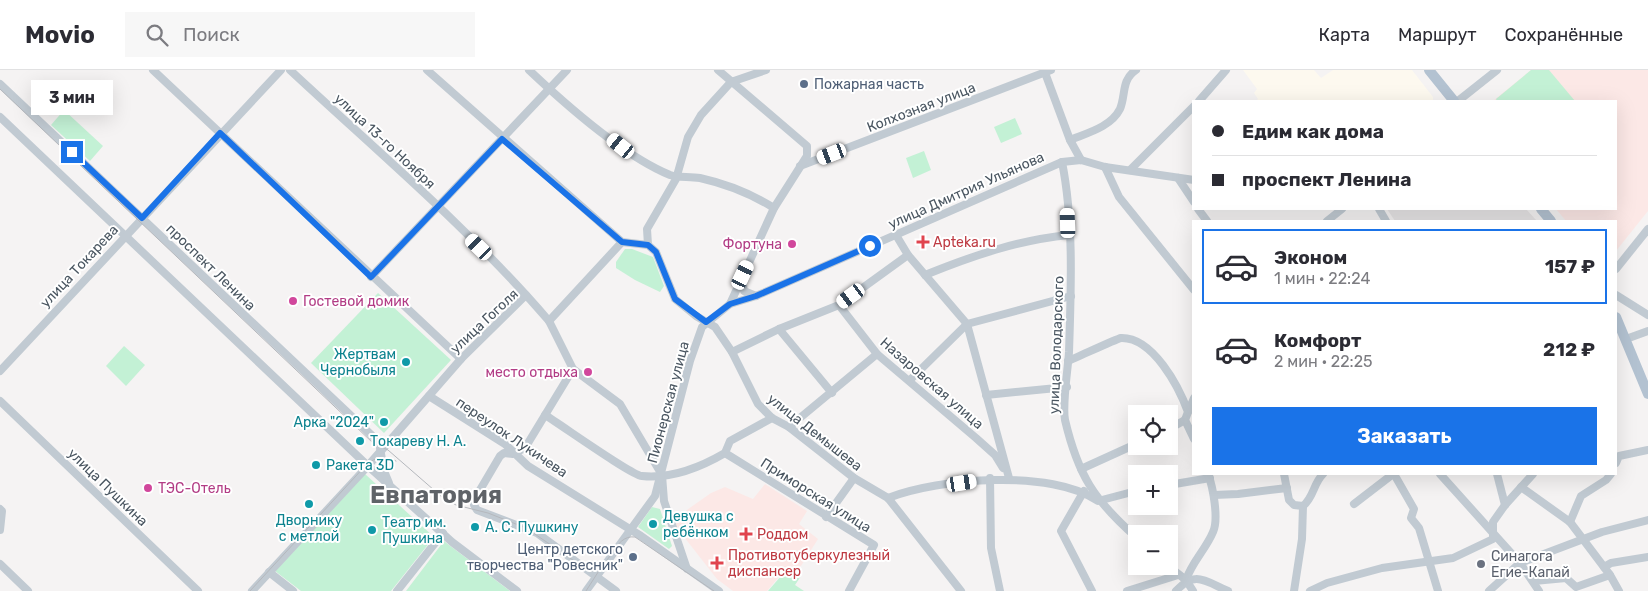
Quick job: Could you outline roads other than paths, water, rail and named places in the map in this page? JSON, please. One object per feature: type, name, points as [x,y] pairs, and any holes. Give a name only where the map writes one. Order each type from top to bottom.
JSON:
[{"type":"main road","points":[[1429,70],[1453,100]]},
{"type":"main road","points":[[1542,210],[1550,220]]},
{"type":"main road","points":[[1617,319],[1648,394]]},
{"type":"street","points":[[153,70],[371,277],[461,359]]},
{"type":"street","name":"улица Токарева","points":[[0,370],[281,70]]},
{"type":"street","name":"улица 13-го Ноября","points":[[290,70],[438,208],[526,295]]},
{"type":"street","points":[[427,70],[502,139],[622,242],[648,245],[647,229],[676,176],[688,137],[702,115],[731,82],[766,70]]},
{"type":"street","points":[[529,70],[634,156],[676,176],[725,184],[750,194],[774,208]]},
{"type":"street","points":[[371,277],[567,70]]},
{"type":"street","points":[[718,70],[731,82]]},
{"type":"street","points":[[1070,140],[1107,124],[1116,115],[1122,101],[1124,84],[1136,70]]},
{"type":"street","points":[[1199,100],[1226,70]]},
{"type":"street","points":[[1459,100],[1497,70]]},
{"type":"street","points":[[1047,71],[1070,140],[1081,160]]},
{"type":"street","name":"Колхозная улица","points":[[800,166],[1047,71]]},
{"type":"street","name":"Пионерская улица","points":[[586,591],[655,496],[662,475],[690,361],[702,327],[730,304],[774,208],[807,156],[807,146],[731,82]]},
{"type":"street","name":"проспект Ленина","points":[[0,84],[382,448]]},
{"type":"street","points":[[1130,170],[1192,108]]},
{"type":"street","points":[[0,117],[368,466],[443,533],[517,591]]},
{"type":"street","name":"улица Дмитрия Ульянова","points":[[730,304],[756,296],[1062,162],[1081,160],[1105,167],[1192,180]]},
{"type":"street","name":"улица Володарского","points":[[1062,162],[1069,235],[1071,296],[1065,418],[1081,469],[1098,501],[1128,529]]},
{"type":"street","points":[[1105,167],[1119,197],[1192,288]]},
{"type":"street","points":[[1178,178],[1192,199]]},
{"type":"street","points":[[1328,220],[1341,210]]},
{"type":"street","points":[[1617,267],[1648,229]]},
{"type":"street","points":[[896,235],[908,255],[967,324],[1010,478]]},
{"type":"street","points":[[925,275],[973,256],[1010,245],[1069,235]]},
{"type":"street","points":[[622,242],[549,321],[573,369],[620,404],[662,475],[664,501],[687,568]]},
{"type":"street","name":"улица Демышева","points":[[648,245],[656,252],[675,299],[715,327],[732,352],[752,395],[772,418],[789,427],[854,478],[888,498],[961,591]]},
{"type":"street","points":[[732,352],[839,305],[908,255]]},
{"type":"street","points":[[742,277],[744,291],[756,296]]},
{"type":"street","name":"улица Гоголя","points":[[368,466],[461,359],[526,295],[549,321]]},
{"type":"street","points":[[910,380],[967,324],[1071,296]]},
{"type":"street","points":[[1617,296],[1648,314]]},
{"type":"street","name":"Назаровская улица","points":[[839,305],[877,354],[910,380],[994,455],[1010,478]]},
{"type":"street","points":[[779,330],[832,393]]},
{"type":"street","points":[[1626,339],[1648,331]]},
{"type":"street","points":[[1068,361],[1119,338],[1139,342],[1173,377],[1190,408],[1192,424]]},
{"type":"street","points":[[789,427],[877,354]]},
{"type":"street","points":[[573,369],[524,448],[513,454],[504,453],[500,456],[476,495],[474,505],[477,510],[537,532],[616,591]]},
{"type":"street","points":[[986,395],[1066,387]]},
{"type":"street","name":"переулок Лукичева","points":[[429,396],[505,444],[513,454],[528,466],[631,530],[718,591]]},
{"type":"street","name":"улица Пушкина","points":[[0,401],[198,591]]},
{"type":"street","points":[[1178,420],[1190,408]]},
{"type":"street","points":[[546,415],[641,476],[662,475],[702,466],[725,453],[730,441],[772,418]]},
{"type":"street","points":[[382,448],[384,471],[390,485]]},
{"type":"street","points":[[1081,469],[1128,448]]},
{"type":"street","points":[[1617,461],[1619,456],[1648,450]]},
{"type":"street","name":"Приморская улица","points":[[725,453],[874,545],[849,591]]},
{"type":"street","points":[[252,591],[368,466]]},
{"type":"street","points":[[1284,475],[1289,500],[1294,505],[1303,506],[1310,500],[1316,480],[1322,475]]},
{"type":"street","points":[[1354,504],[1392,475]]},
{"type":"street","points":[[1394,475],[1414,509],[1411,518],[1419,528],[1438,591]]},
{"type":"street","points":[[1441,475],[1520,563],[1539,591]]},
{"type":"street","points":[[1496,475],[1505,505]]},
{"type":"street","points":[[1310,591],[1327,583],[1382,568],[1453,558],[1473,549],[1492,539],[1493,522],[1505,505],[1532,475]]},
{"type":"street","points":[[1570,522],[1581,496],[1606,480],[1610,475]]},
{"type":"street","points":[[1176,591],[1186,580],[1189,570],[1214,529],[1214,495],[1209,476],[1178,483]]},
{"type":"street","points":[[826,517],[854,478]]},
{"type":"street","points":[[990,478],[991,548],[1000,591]]},
{"type":"street","points":[[888,498],[907,490],[990,478],[1010,478],[1084,491],[1098,501],[1128,493]]},
{"type":"street","points":[[1521,486],[1570,522],[1581,540],[1610,575],[1619,591]]},
{"type":"street","points":[[1214,495],[1287,488]]},
{"type":"street","points":[[1084,491],[1061,531],[1092,591]]},
{"type":"street","points":[[655,496],[664,501]]},
{"type":"street","points":[[1294,591],[1302,539],[1303,506]]},
{"type":"street","points":[[0,509],[2,511],[0,530]]},
{"type":"street","points":[[1489,591],[1520,563],[1581,540],[1648,520]]},
{"type":"street","points":[[398,591],[443,533]]},
{"type":"street","points":[[1604,567],[1611,563],[1648,557]]},
{"type":"street","points":[[0,564],[28,591]]},
{"type":"street","points":[[269,572],[293,591]]},
{"type":"street","points":[[1126,591],[1178,575],[1186,580],[1193,591]]},
{"type":"street","points":[[1534,581],[1566,578],[1576,587],[1610,575]]},
{"type":"street","points":[[1186,580],[1197,578],[1228,591]]},
{"type":"tram line","points":[[0,89],[373,443],[388,450],[442,497],[456,505],[488,513],[526,528],[589,571],[602,565],[622,541],[635,537],[714,591]]},
{"type":"tram line","points":[[250,591],[367,464],[381,458],[396,461]]},
{"type":"tram line","points":[[586,591],[602,566]]},
{"type":"place","name":"Пожарная часть","points":[[804,84]]},
{"type":"place","name":"Apteka.ru","points":[[923,242]]},
{"type":"place","name":"Фортуна","points":[[792,244]]},
{"type":"place","name":"Гостевой домик","points":[[293,301]]},
{"type":"place","name":"Жертвам Чернобыля","points":[[406,362]]},
{"type":"place","name":"место отдыха","points":[[588,372]]},
{"type":"place","name":"Арка \"2024\"","points":[[384,422]]},
{"type":"place","name":"Токареву Н. А.","points":[[360,441]]},
{"type":"place","name":"Ракета 3D","points":[[316,465]]},
{"type":"place","name":"ТЭС-Отель","points":[[148,488]]},
{"type":"place","name":"Дворнику с метлой","points":[[309,504]]},
{"type":"place","name":"Девушка с ребёнком","points":[[653,524]]},
{"type":"place","name":"А. С. Пушкину","points":[[475,527]]},
{"type":"place","name":"Театр им. Пушкина","points":[[372,530]]},
{"type":"place","name":"Роддом","points":[[746,534]]},
{"type":"place","name":"Центр детского творчества \"Ровесник\"","points":[[633,557]]},
{"type":"place","name":"Противотуберкулезный диспансер","points":[[717,563]]},
{"type":"place","name":"Синагога Егие-Капай","points":[[1481,564]]},
{"type":"district","name":"Евпатория","points":[[436,495]]}]
